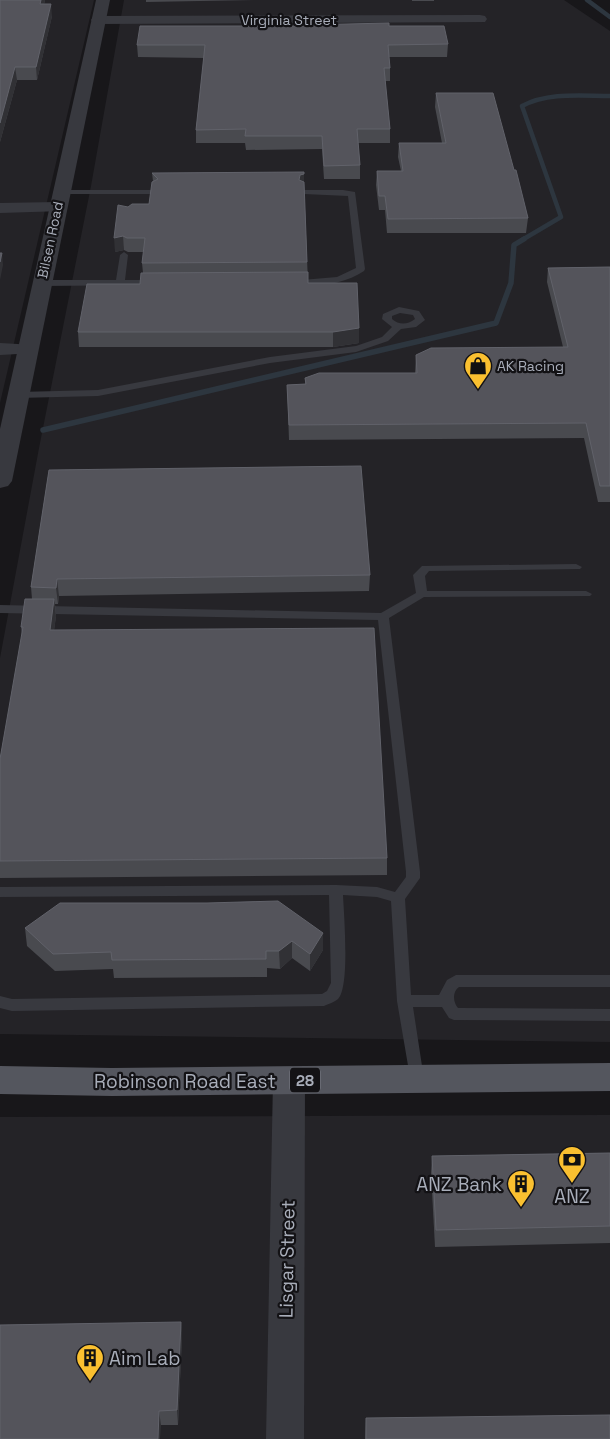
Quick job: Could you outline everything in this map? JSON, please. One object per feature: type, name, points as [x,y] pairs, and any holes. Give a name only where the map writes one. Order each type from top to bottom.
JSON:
[{"type":"main road","name":"Robinson Road East","points":[[0,1080],[112,1082],[610,1077]]},
{"type":"street","name":"Bilsen Road","points":[[0,481],[103,0]]},
{"type":"street","name":"Virginia Street","points":[[98,20],[480,19]]},
{"type":"street","points":[[0,208],[59,200]]},
{"type":"street","points":[[0,349],[28,349]]},
{"type":"street","name":"Lisgar Street","points":[[285,1439],[289,1080]]},
{"type":"lane","points":[[59,200],[132,196],[153,192]]},
{"type":"lane","points":[[287,283],[321,282],[354,274],[361,269],[352,194],[343,192],[304,192]]},
{"type":"lane","points":[[120,283],[124,255]]},
{"type":"lane","points":[[41,283],[169,283]]},
{"type":"lane","points":[[18,395],[98,393],[288,357],[356,349],[371,345],[393,334],[398,326]]},
{"type":"lane","points":[[422,594],[419,574],[426,568],[576,567]]},
{"type":"lane","points":[[0,609],[383,617],[422,594],[586,594]]},
{"type":"lane","points":[[383,617],[413,872],[413,878],[398,898],[404,1001],[411,1036],[416,1079]]},
{"type":"lane","points":[[0,892],[336,890],[377,892],[398,898]]},
{"type":"lane","points":[[0,1002],[12,1005],[324,1000],[333,995],[338,982],[336,890]]},
{"type":"lane","points":[[610,981],[456,981],[447,988],[450,1009],[454,1014],[610,1015]]},
{"type":"lane","points":[[404,1001],[448,1001]]},
{"type":"shaded area","points":[[0,0],[94,0],[0,403]]},
{"type":"shaded area","points":[[124,0],[564,0],[610,31],[610,1042],[0,1034],[0,658],[91,186]]},
{"type":"shaded area","points":[[610,1115],[610,1439],[0,1439],[0,1117]]},
{"type":"building","points":[[0,0],[41,0],[40,4],[51,4],[36,67],[15,67],[0,123]]},
{"type":"building","points":[[389,23],[389,26],[444,26],[448,44],[388,45],[390,68],[384,68],[390,129],[357,129],[360,165],[324,166],[322,136],[245,136],[246,129],[196,130],[205,45],[137,45],[140,26],[305,26]]},
{"type":"building","points":[[436,93],[493,93],[528,218],[388,219],[385,196],[379,196],[377,171],[403,171],[399,143],[446,143]]},
{"type":"building","points":[[304,172],[304,174],[300,175],[299,180],[304,182],[307,262],[142,263],[145,238],[127,238],[123,236],[114,238],[118,205],[128,207],[132,204],[149,204],[152,182],[158,179],[152,173]]},
{"type":"building","points":[[610,267],[610,486],[600,486],[586,423],[289,425],[287,385],[306,384],[305,378],[319,373],[417,373],[416,355],[431,348],[568,347],[548,268]]},
{"type":"building","points":[[308,272],[308,283],[357,283],[359,328],[333,332],[78,332],[87,284],[140,284],[141,273]]},
{"type":"building","points":[[361,466],[370,575],[57,579],[56,588],[31,587],[49,470]]},
{"type":"building","points":[[25,599],[54,599],[50,630],[374,628],[387,858],[0,861],[0,759],[23,627],[21,627]]},
{"type":"building","points":[[278,901],[323,933],[310,954],[292,941],[279,951],[266,951],[266,959],[112,960],[111,952],[53,954],[25,928],[60,903]]},
{"type":"building","name":"ANZ Bank","points":[[610,1153],[610,1226],[436,1230],[432,1156]]},
{"type":"building","name":"Aim Lab","points":[[181,1322],[177,1410],[159,1411],[158,1439],[0,1439],[0,1325]]},
{"type":"building","points":[[610,1415],[610,1439],[366,1439],[366,1418]]},
{"type":"waterway","points":[[587,0],[610,17]]},
{"type":"waterway","points":[[522,240],[561,217],[522,106],[554,97],[577,95],[610,96]]},
{"type":"waterway","points":[[43,430],[496,323],[511,283],[514,245],[524,239]]},
{"type":"place","name":"AK Racing","points":[[478,390]]},
{"type":"place","name":"ANZ","points":[[572,1184]]},
{"type":"place","name":"ANZ Bank","points":[[521,1208]]},
{"type":"place","name":"Aim Lab","points":[[90,1382]]}]
